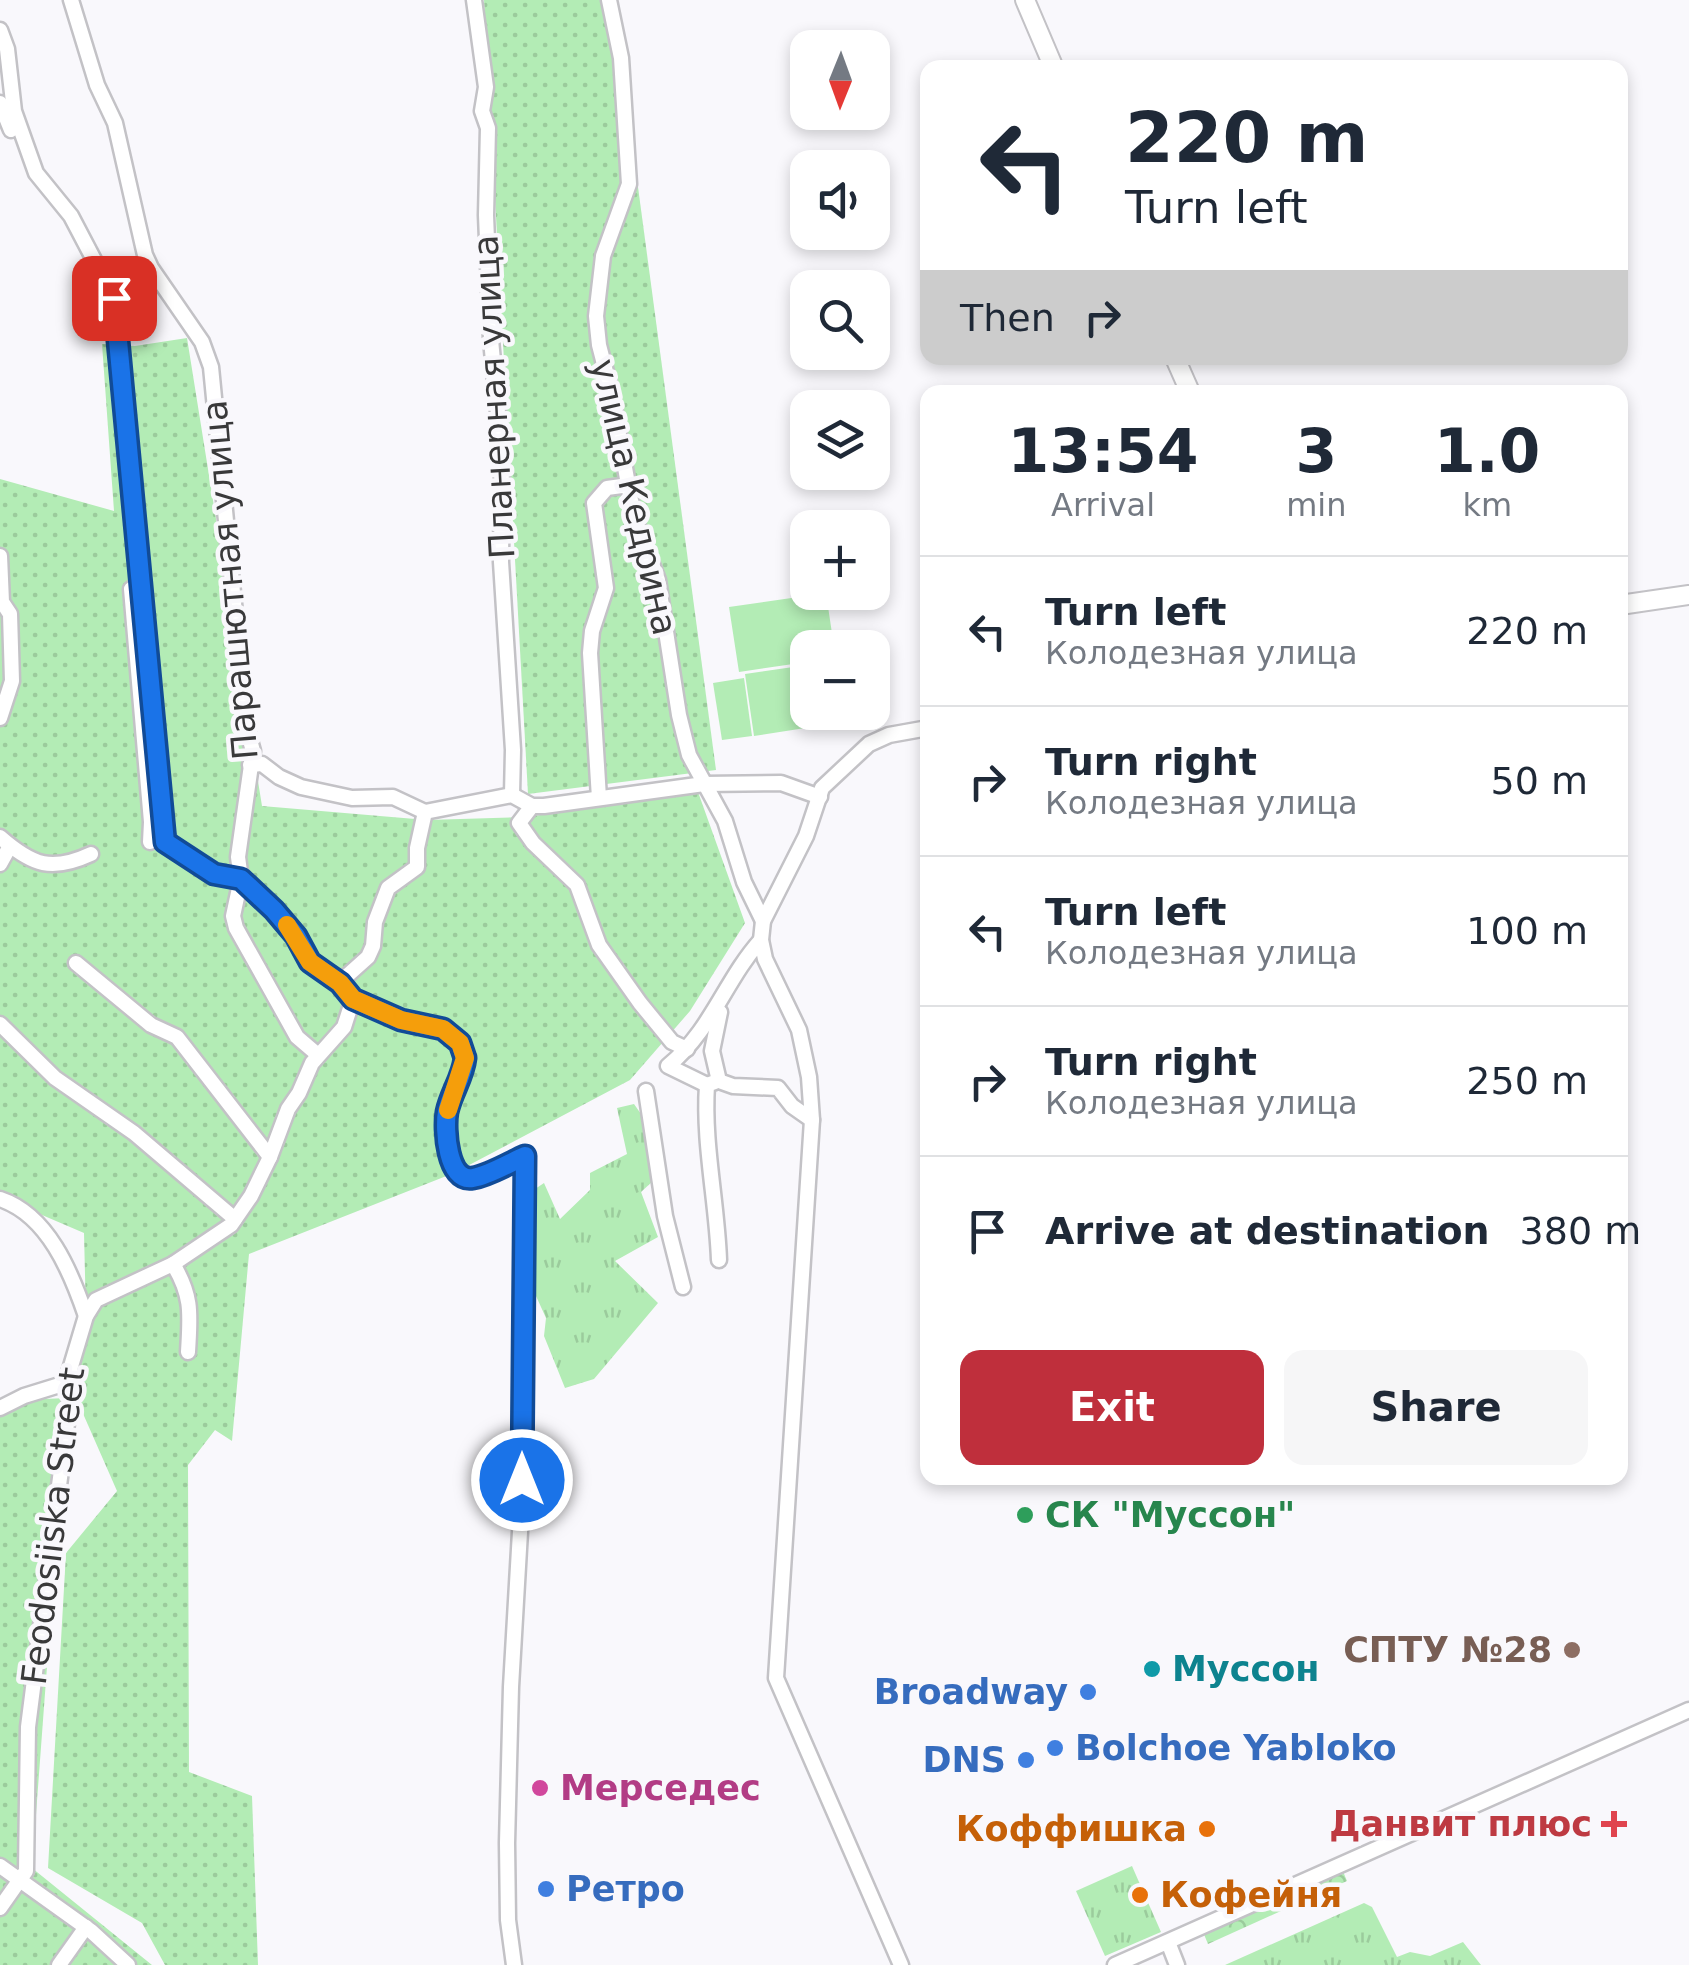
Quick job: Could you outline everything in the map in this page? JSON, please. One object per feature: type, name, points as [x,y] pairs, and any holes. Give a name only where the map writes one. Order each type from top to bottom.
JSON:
[{"type":"main road","points":[[1025,0],[1051,60]]},
{"type":"main road","points":[[1628,603],[1689,595]]},
{"type":"street","name":"Парашютная улица","points":[[71,0],[97,86],[115,122],[145,254],[202,342],[211,367],[246,726],[253,751],[238,857],[241,879],[232,916],[297,1037],[318,1056]]},
{"type":"street","name":"Планерная улица","points":[[474,0],[486,87],[482,111],[488,128],[486,215],[491,340],[502,454],[501,562],[513,750],[512,795]]},
{"type":"street","name":"улица Кедрина","points":[[609,0],[621,58],[629,184],[604,256],[596,316],[599,345],[634,517],[658,580],[688,755],[725,821],[744,882],[764,921]]},
{"type":"street","points":[[0,30],[7,49],[14,111],[36,173],[71,216],[114,298],[165,842],[214,874],[241,879],[296,936],[310,962],[340,983],[353,999],[401,1020],[443,1029],[460,1043],[464,1066],[446,1117],[449,1150],[457,1174],[474,1178],[525,1156],[522,1480],[507,1842],[508,1920],[514,1965]]},
{"type":"street","points":[[0,103],[31,183],[77,241],[106,299],[152,822],[150,842]]},
{"type":"street","points":[[599,798],[590,653],[592,632],[606,588],[594,503],[606,488],[629,486]]},
{"type":"street","points":[[0,556],[2,602],[10,614],[6,628],[12,681],[0,718]]},
{"type":"street","points":[[901,1965],[776,1678],[812,1120],[810,1077],[799,1030],[765,959],[762,940],[764,921],[806,836],[822,788],[869,744],[920,730]]},
{"type":"street","points":[[250,765],[262,764],[278,777],[301,787],[352,798],[393,798],[425,812],[512,795],[532,806],[704,784],[781,784],[820,798]]},
{"type":"street","points":[[532,806],[519,822],[533,843],[577,885],[599,945],[640,1003],[672,1042],[687,1049]]},
{"type":"street","points":[[340,983],[368,957],[375,922],[388,888],[417,866],[425,812]]},
{"type":"street","points":[[0,864],[5,842],[26,858],[64,866],[91,854]]},
{"type":"street","points":[[762,940],[744,958],[704,1030],[668,1066],[732,1086],[778,1088],[810,1077]]},
{"type":"street","points":[[76,963],[152,1025],[177,1037],[270,1157]]},
{"type":"street","points":[[718,1260],[717,1206],[706,1109],[713,1083],[712,1051],[724,996]]},
{"type":"street","points":[[86,1316],[96,1300],[173,1264],[231,1225],[270,1157],[288,1108],[318,1056],[344,1027],[353,999]]},
{"type":"street","points":[[0,1024],[55,1078],[134,1133],[235,1218]]},
{"type":"street","points":[[778,1088],[792,1106],[812,1120]]},
{"type":"street","points":[[646,1091],[665,1216],[683,1287]]},
{"type":"street","points":[[0,1199],[43,1227],[86,1316]]},
{"type":"street","points":[[173,1264],[187,1286],[188,1352]]},
{"type":"street","name":"Feodosiiska Street","points":[[0,1908],[26,1871],[28,1726],[70,1400],[66,1383],[86,1316]]},
{"type":"street","points":[[0,1408],[66,1383]]},
{"type":"street","points":[[1115,1965],[1689,1710]]},
{"type":"street","points":[[0,1866],[86,1927],[128,1965]]},
{"type":"street","points":[[59,1965],[86,1927]]},
{"type":"street","points":[[1168,1942],[1178,1965]]},
{"type":"green space","points":[[484,0],[613,0],[716,770],[528,794]]},
{"type":"green space","points":[[187,338],[262,806],[427,820],[526,817],[698,792],[745,923],[690,1011],[630,1080],[454,1173],[249,1254],[232,1441],[215,1430],[188,1465],[189,1772],[252,1796],[258,1965],[165,1965],[142,1923],[48,1868],[66,1553],[117,1491],[70,1384],[86,1316],[84,1233],[0,1197],[0,479],[114,511],[102,344],[135,346]]},
{"type":"green space","points":[[790,598],[790,610],[829,610],[831,630],[790,630],[790,664],[739,672],[729,607]]},
{"type":"green space","points":[[790,667],[792,730],[754,736],[745,674]]},
{"type":"green space","points":[[744,678],[752,736],[722,740],[713,683]]},
{"type":"green space","points":[[634,1104],[641,1114],[653,1181],[641,1192],[658,1237],[615,1261],[658,1303],[594,1379],[565,1388],[544,1336],[546,1318],[526,1274],[526,1195],[544,1183],[560,1219],[590,1190],[590,1173],[627,1154],[617,1108]]},
{"type":"green space","points":[[67,1398],[32,1868],[152,1965],[0,1965],[0,1406],[21,1400]]},
{"type":"green space","points":[[1132,1866],[1161,1932],[1105,1956],[1076,1891]]},
{"type":"green space","points":[[1342,1869],[1347,1881],[1208,1944],[1203,1932]]},
{"type":"green space","points":[[1364,1903],[1372,1907],[1397,1957],[1410,1952],[1430,1956],[1463,1942],[1481,1965],[1225,1965]]},
{"type":"slow traffic","points":[[287,925],[310,962],[340,983],[353,999],[401,1020],[443,1029],[460,1043],[464,1066],[448,1110]]},
{"type":"place","name":"СК \"Муссон\"","points":[[1025,1515]]},
{"type":"place","name":"СПТУ №28","points":[[1572,1650]]},
{"type":"place","name":"Муссон","points":[[1152,1669]]},
{"type":"place","name":"Broadway","points":[[1088,1692]]},
{"type":"place","name":"Bolchoe Yabloko","points":[[1055,1748]]},
{"type":"place","name":"DNS","points":[[1026,1760]]},
{"type":"place","name":"Мерседес","points":[[540,1788]]},
{"type":"place","name":"Данвит плюс","points":[[1614,1824]]},
{"type":"place","name":"Коффишка","points":[[1207,1829]]},
{"type":"place","name":"Ретро","points":[[546,1889]]},
{"type":"place","name":"Кофейня","points":[[1140,1895]]},
{"type":"route","points":[[114,298],[165,842],[214,874],[241,879],[296,936],[310,962],[340,983],[353,999],[401,1020],[443,1029],[460,1043],[464,1066],[446,1117],[449,1150],[457,1174],[474,1178],[525,1156],[522,1480]]}]
